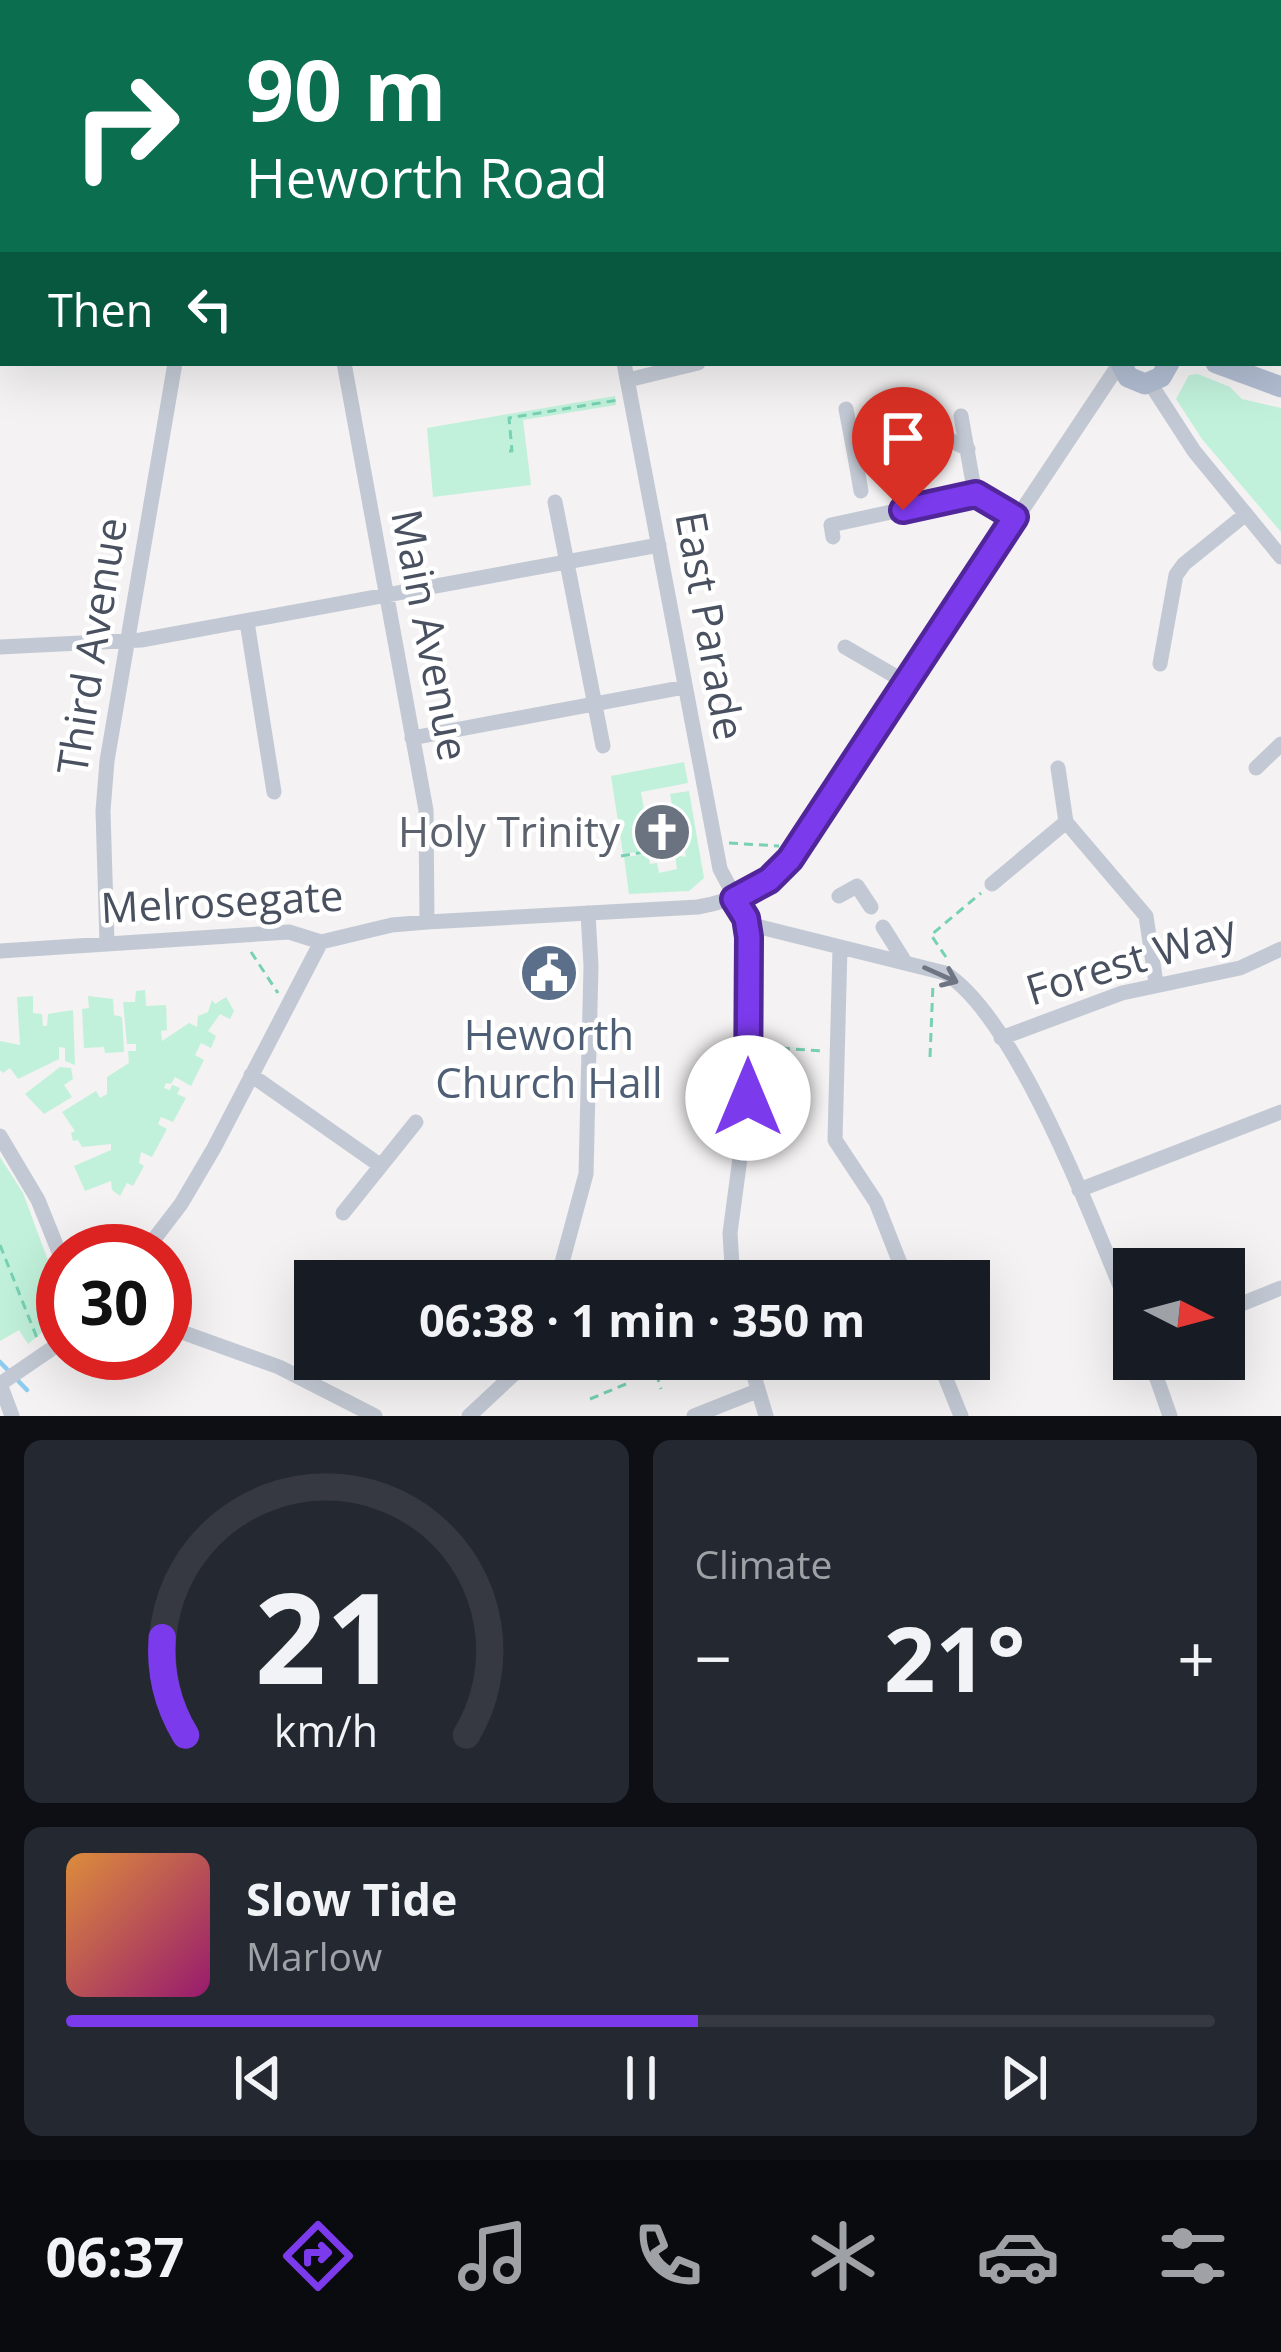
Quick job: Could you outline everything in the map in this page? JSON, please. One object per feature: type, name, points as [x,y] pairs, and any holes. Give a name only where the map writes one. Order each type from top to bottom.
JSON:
[{"type":"main road","points":[[1131,372],[1164,366]]},
{"type":"main road","points":[[1224,366],[1281,387]]},
{"type":"street","name":"Third Avenue","points":[[106,943],[103,811],[174,366]]},
{"type":"street","name":"Main Avenue","points":[[345,366],[425,809],[427,922]]},
{"type":"street","points":[[626,372],[674,366]]},
{"type":"street","name":"East Parade","points":[[626,372],[715,842],[725,883],[748,924]]},
{"type":"street","points":[[734,899],[775,875],[798,848],[1100,393],[1131,372],[1281,557]]},
{"type":"street","points":[[846,410],[861,491]]},
{"type":"street","points":[[962,416],[976,494]]},
{"type":"street","points":[[854,451],[938,434],[968,449]]},
{"type":"street","points":[[832,537],[831,525],[976,494],[1015,517]]},
{"type":"street","points":[[555,502],[602,746]]},
{"type":"street","points":[[1160,664],[1176,575],[1246,514]]},
{"type":"street","points":[[0,646],[128,642],[659,545]]},
{"type":"street","points":[[247,622],[274,792]]},
{"type":"street","points":[[845,647],[907,683]]},
{"type":"street","points":[[412,738],[685,687]]},
{"type":"street","points":[[1256,768],[1281,744]]},
{"type":"street","points":[[1058,768],[1066,822],[1146,916],[1156,983]]},
{"type":"street","points":[[992,884],[1066,822]]},
{"type":"street","points":[[839,896],[857,886],[871,907]]},
{"type":"street","name":"Melrosegate","points":[[0,951],[290,932],[321,942],[392,925],[698,907],[734,899]]},
{"type":"street","points":[[563,1260],[586,1174],[591,1010],[588,913]]},
{"type":"street","points":[[732,1260],[730,1233],[748,1098],[748,924],[939,972],[965,988],[1038,1100],[1113,1270]]},
{"type":"street","points":[[884,927],[905,962]]},
{"type":"street","points":[[166,1224],[181,1204],[321,942]]},
{"type":"street","points":[[840,947],[835,1140],[875,1202],[898,1260]]},
{"type":"street","name":"Forest Way","points":[[1001,1038],[1156,983],[1240,968],[1281,949]]},
{"type":"street","points":[[251,1075],[381,1166]]},
{"type":"street","points":[[1079,1190],[1281,1112]]},
{"type":"street","points":[[343,1213],[416,1122]]},
{"type":"street","points":[[0,1136],[47,1224]]},
{"type":"street","points":[[1245,1303],[1281,1288]]},
{"type":"street","points":[[192,1335],[279,1366],[375,1416]]},
{"type":"street","points":[[12,1416],[0,1384],[36,1361]]},
{"type":"street","points":[[470,1416],[508,1380]]},
{"type":"street","points":[[754,1380],[766,1416]]},
{"type":"street","points":[[946,1380],[961,1416]]},
{"type":"street","points":[[1157,1380],[1169,1416]]},
{"type":"street","points":[[694,1416],[757,1391]]},
{"type":"path","points":[[508,451],[512,451],[509,418],[616,401]]},
{"type":"path","points":[[715,842],[798,848]]},
{"type":"path","points":[[621,856],[645,853]]},
{"type":"path","points":[[930,1057],[939,972],[946,958],[931,935],[992,884]]},
{"type":"path","points":[[251,952],[279,994]]},
{"type":"path","points":[[748,1046],[836,1052]]},
{"type":"path","points":[[0,1245],[36,1328]]},
{"type":"path","points":[[590,1399],[628,1380]]},
{"type":"path","points":[[658,1380],[661,1389]]},
{"type":"green space","points":[[1189,375],[1230,387],[1242,399],[1281,408],[1281,532],[1202,439],[1176,399]]},
{"type":"green space","points":[[615,396],[616,405],[523,420],[531,485],[433,497],[427,428]]},
{"type":"green space","points":[[684,762],[688,783],[641,792],[645,851],[623,854],[611,776]]},
{"type":"green space","points":[[689,791],[704,878],[689,891],[629,894],[624,857],[648,854],[659,873],[677,869],[675,855],[686,857],[670,794]]},
{"type":"green space","points":[[145,990],[146,1006],[166,1005],[167,1030],[161,1031],[162,1041],[189,1023],[197,1027],[198,1016],[208,1012],[212,1000],[215,1004],[226,997],[234,1011],[230,1019],[220,1014],[208,1031],[216,1036],[211,1048],[201,1043],[195,1055],[204,1060],[191,1086],[175,1077],[171,1084],[166,1083],[164,1088],[180,1088],[177,1094],[186,1098],[173,1122],[161,1117],[158,1124],[167,1129],[152,1157],[141,1152],[139,1163],[144,1166],[133,1186],[127,1183],[120,1196],[112,1190],[111,1181],[85,1191],[74,1166],[111,1150],[111,1144],[82,1147],[78,1140],[73,1141],[75,1131],[62,1112],[96,1091],[100,1098],[107,1094],[107,1077],[129,1063],[128,1051],[136,1051],[136,1044],[127,1044],[123,1002],[135,1002],[136,991]]},
{"type":"green space","points":[[33,996],[33,1013],[42,1014],[43,1026],[47,1026],[48,1014],[73,1010],[75,1065],[65,1061],[65,1048],[59,1047],[59,1059],[18,1079],[10,1068],[0,1070],[0,1041],[20,1045],[17,997]]},
{"type":"green space","points":[[88,996],[113,999],[114,1015],[122,1017],[124,1052],[84,1048],[82,1009],[89,1008]]},
{"type":"green space","points":[[60,1067],[71,1068],[73,1079],[64,1085],[72,1097],[44,1114],[25,1094]]},
{"type":"green space","points":[[0,1157],[23,1193],[36,1228],[36,1337],[28,1344],[19,1330],[0,1341]]},
{"type":"waterway","points":[[0,1362],[27,1390]]},
{"type":"place","name":"Holy Trinity","points":[[662,832]]},
{"type":"place","name":"Heworth Church Hall","points":[[549,973]]},
{"type":"route","points":[[748,1098],[749,937],[746,918],[734,899],[758,888],[790,859],[1015,517],[976,494],[903,510]]}]
